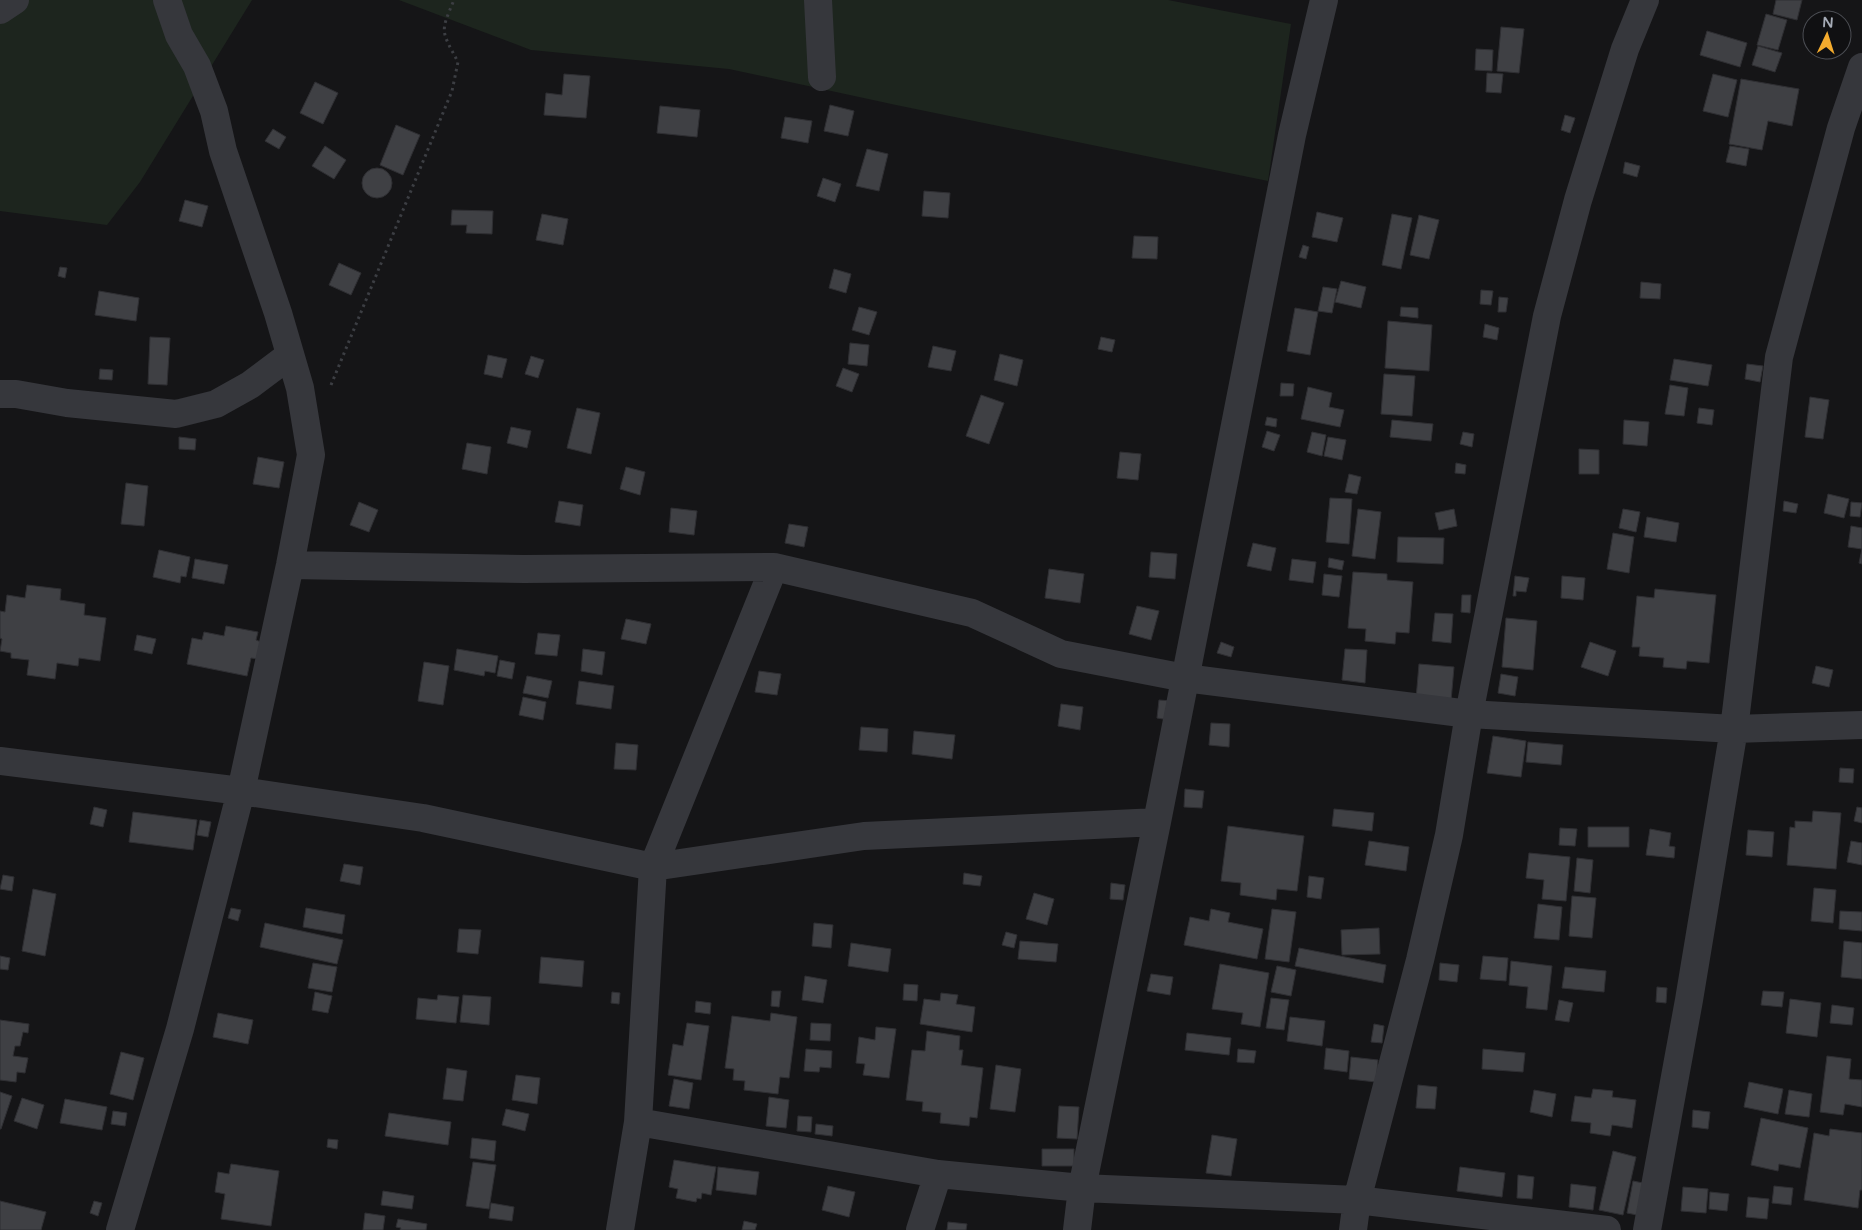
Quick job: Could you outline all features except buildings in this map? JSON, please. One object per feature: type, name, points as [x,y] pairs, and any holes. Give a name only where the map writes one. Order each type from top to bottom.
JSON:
[{"type":"street","points":[[0,10],[15,0]]},
{"type":"street","points":[[120,1230],[180,1029],[242,791],[290,565],[311,455],[300,388],[278,313],[223,151],[214,111],[197,66],[179,35],[167,0]]},
{"type":"street","points":[[818,0],[822,77]]},
{"type":"street","points":[[1077,1230],[1082,1188],[1157,822],[1292,135],[1324,0]]},
{"type":"street","points":[[1353,1230],[1356,1200],[1427,932],[1449,835],[1469,714],[1547,316],[1578,200],[1625,49],[1645,0]]},
{"type":"street","points":[[1647,1230],[1689,1000],[1734,730],[1779,357],[1841,128],[1862,67]]},
{"type":"street","points":[[0,394],[16,394],[67,403],[176,414],[216,404],[250,385],[290,355]]},
{"type":"street","points":[[290,565],[524,569],[774,567],[972,613],[1061,654],[1185,678],[1469,714],[1734,730],[1862,725]]},
{"type":"street","points":[[620,1230],[638,1122],[653,867],[774,567]]},
{"type":"street","points":[[0,760],[242,791],[423,818],[653,867],[864,836],[1157,822]]},
{"type":"street","points":[[638,1122],[938,1174],[1082,1188],[1356,1200],[1607,1230]]},
{"type":"street","points":[[920,1230],[938,1174]]},
{"type":"path","points":[[327,394],[452,90],[458,62],[444,35],[444,25],[454,0]]},
{"type":"shaded area","points":[[0,0],[252,0],[140,182],[107,225],[0,211]]},
{"type":"shaded area","points":[[399,0],[1168,0],[1291,24],[1268,181],[729,69],[531,50]]}]
